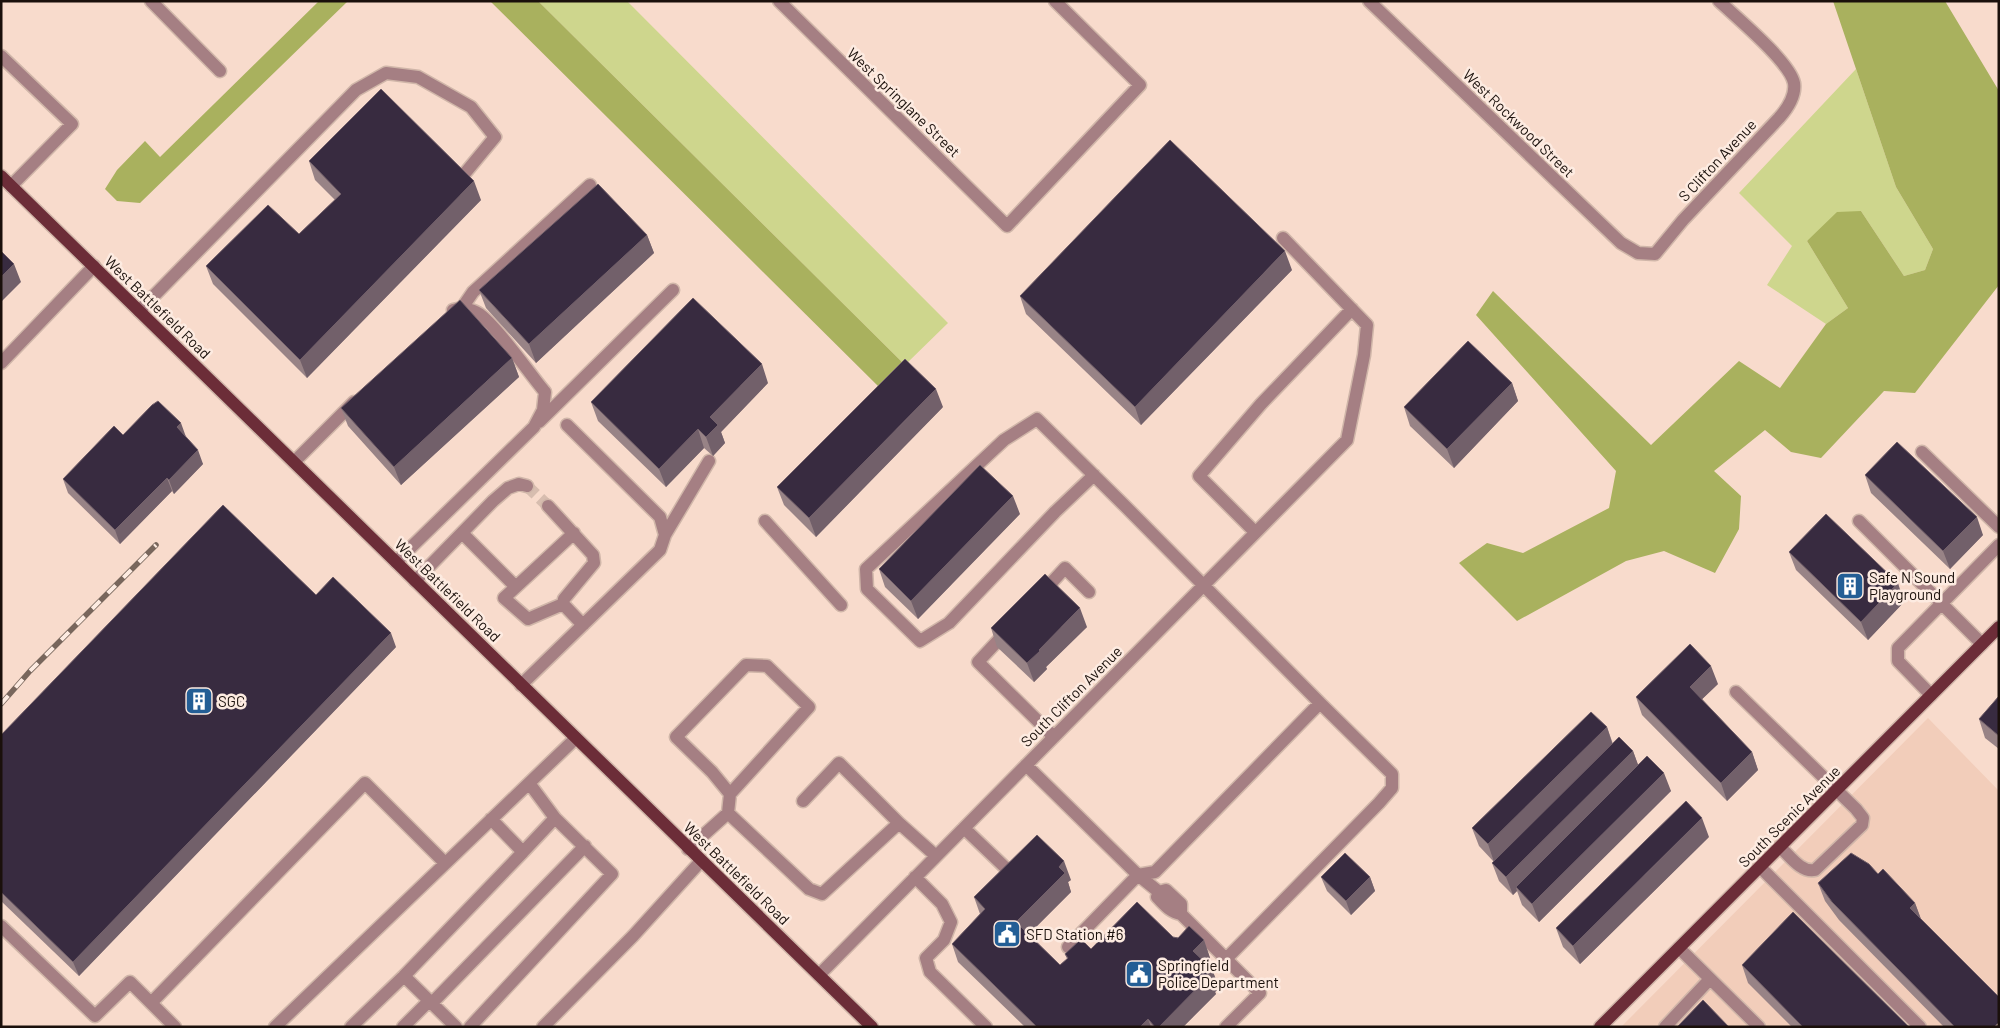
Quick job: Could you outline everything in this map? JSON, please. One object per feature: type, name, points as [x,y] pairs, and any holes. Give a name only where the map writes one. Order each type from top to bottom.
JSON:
[{"type":"main road","name":"West Battlefield Road","points":[[1,176],[872,1027]]},
{"type":"main road","name":"South Scenic Avenue","points":[[1600,1027],[1999,627]]},
{"type":"street","points":[[151,1],[220,71]]},
{"type":"street","name":"West Springlane Street","points":[[779,1],[1007,226],[1140,85],[1055,1]]},
{"type":"street","name":"West Rockwood Street","points":[[1369,1],[1620,243],[1638,253],[1655,254]]},
{"type":"street","name":"S Clifton Avenue","points":[[1655,254],[1683,220],[1780,118],[1790,104],[1794,84],[1782,61],[1718,1]]},
{"type":"street","points":[[1,56],[72,124],[11,186]]},
{"type":"street","points":[[139,311],[356,90],[386,73],[418,77],[471,107],[495,137],[466,172]]},
{"type":"street","points":[[462,308],[473,292],[590,186]]},
{"type":"street","points":[[1255,532],[1199,476],[1261,404],[1352,310],[1283,238]]},
{"type":"street","points":[[1,363],[94,266]]},
{"type":"street","points":[[396,562],[673,290]]},
{"type":"street","points":[[446,316],[453,310],[462,308],[478,312],[491,324],[545,392],[542,410],[534,427]]},
{"type":"street","name":"South Clifton Avenue","points":[[819,974],[1347,440],[1364,355],[1367,325],[1352,310]]},
{"type":"street","points":[[294,462],[363,392]]},
{"type":"street","points":[[1094,476],[1055,512],[949,623],[920,641],[867,589],[866,569],[1004,440],[1037,419],[1094,476],[1203,585],[1320,703],[1392,774],[1392,788],[1379,804],[1226,959]]},
{"type":"street","points":[[567,425],[660,517],[666,535]]},
{"type":"street","points":[[1922,452],[1999,527]]},
{"type":"street","points":[[521,685],[660,550],[666,535],[709,461]]},
{"type":"street","points":[[415,581],[508,488],[519,484],[527,486]]},
{"type":"street","points":[[548,506],[594,554],[594,563],[564,599],[563,604]]},
{"type":"street","points":[[765,521],[841,605]]},
{"type":"street","points":[[1859,521],[1982,644]]},
{"type":"street","points":[[465,530],[516,587]]},
{"type":"street","points":[[563,604],[528,619],[504,598],[574,533]]},
{"type":"street","points":[[1932,696],[1898,661],[1898,648],[1999,545]]},
{"type":"street","points":[[1032,604],[1065,568],[1089,592]]},
{"type":"street","points":[[563,604],[583,625]]},
{"type":"street","points":[[1012,626],[978,662],[1054,736]]},
{"type":"street","points":[[688,849],[728,813],[730,794],[809,707],[767,666],[746,665],[676,737],[712,772],[730,794]]},
{"type":"street","points":[[1736,692],[1863,818],[1862,825],[1815,870],[1809,872],[1780,847]]},
{"type":"street","points":[[1068,947],[1138,875],[1155,872],[1320,703]]},
{"type":"street","points":[[275,1027],[576,738]]},
{"type":"street","points":[[803,800],[839,763],[899,823],[936,856]]},
{"type":"street","points":[[1026,765],[1138,875],[1159,892],[1157,897],[1166,906],[1173,912],[1181,914],[1260,993],[1226,1027]]},
{"type":"street","points":[[151,1003],[365,783],[445,863]]},
{"type":"street","points":[[470,1027],[612,874],[556,818],[529,783]]},
{"type":"street","points":[[728,813],[810,890],[822,894],[899,823]]},
{"type":"street","points":[[351,1027],[404,976],[556,818]]},
{"type":"street","points":[[491,819],[523,852]]},
{"type":"street","points":[[964,828],[1013,876]]},
{"type":"street","points":[[403,1027],[585,846]]},
{"type":"street","points":[[543,1027],[633,936],[701,861]]},
{"type":"street","points":[[1760,867],[1920,1027]]},
{"type":"street","points":[[914,878],[942,904],[951,922],[944,940],[926,958],[930,972],[986,1027]]},
{"type":"street","points":[[1,926],[96,1016],[130,982],[175,1027]]},
{"type":"street","points":[[1679,948],[1759,1027]]},
{"type":"street","points":[[404,976],[456,1027]]},
{"type":"street","points":[[1665,1027],[1710,979]]},
{"type":"shaded area","points":[[1928,718],[1999,791],[1999,1027],[1621,1027]]},
{"type":"green space","points":[[319,1],[348,1],[140,203],[117,201],[105,189],[117,170],[145,141],[160,157]]},
{"type":"green space","points":[[490,1],[538,1],[905,365],[880,388]]},
{"type":"green space","points":[[538,1],[627,1],[948,323],[905,365]]},
{"type":"green space","points":[[1833,1],[1945,1],[1999,91],[1999,285],[1915,393],[1884,391],[1821,458],[1791,452],[1765,430],[1714,471],[1741,496],[1739,529],[1715,573],[1664,551],[1626,561],[1517,621],[1459,563],[1487,543],[1523,553],[1609,508],[1616,471],[1476,315],[1493,291],[1651,445],[1739,361],[1780,388],[1826,324],[1848,308],[1807,241],[1837,212],[1861,211],[1904,276],[1925,270],[1933,249],[1896,187]]},
{"type":"green space","points":[[1856,69],[1896,187],[1933,249],[1925,270],[1904,276],[1861,211],[1807,241],[1848,308],[1826,324],[1767,285],[1792,246],[1739,193]]},
{"type":"building","points":[[381,89],[474,181],[300,360],[206,266],[268,205],[299,234],[341,194],[309,161]]},
{"type":"building","points":[[1170,140],[1285,251],[1135,407],[1020,296]]},
{"type":"building","points":[[598,184],[647,235],[529,344],[479,290]]},
{"type":"building","points":[[1,251],[14,264],[1,277]]},
{"type":"building","points":[[693,298],[762,364],[710,417],[718,425],[706,437],[698,429],[659,469],[591,402]]},
{"type":"building","points":[[460,300],[512,358],[394,467],[341,408]]},
{"type":"building","points":[[1468,341],[1512,383],[1447,449],[1404,407]]},
{"type":"building","points":[[905,359],[936,389],[809,518],[777,487]]},
{"type":"building","points":[[158,401],[181,423],[177,427],[198,450],[115,530],[63,479],[114,426],[123,435]]},
{"type":"building","points":[[1897,442],[1977,517],[1943,551],[1865,475]]},
{"type":"building","points":[[980,465],[1013,496],[911,601],[879,569]]},
{"type":"building","name":"SGC","points":[[223,505],[316,595],[333,577],[391,633],[73,962],[1,892],[1,735]]},
{"type":"building","name":"Safe N Sound Playground","points":[[1826,514],[1898,583],[1861,622],[1789,552]]},
{"type":"building","points":[[1045,574],[1080,608],[1027,663],[991,628]]},
{"type":"building","points":[[1690,644],[1711,666],[1690,687],[1752,752],[1721,783],[1636,697]]},
{"type":"building","points":[[1999,696],[1999,736],[1979,719]]},
{"type":"building","points":[[1591,712],[1607,727],[1488,844],[1472,828]]},
{"type":"building","points":[[1619,737],[1633,751],[1506,877],[1492,863]]},
{"type":"building","points":[[1647,756],[1664,773],[1532,904],[1516,887]]},
{"type":"building","points":[[1686,801],[1702,818],[1573,946],[1556,928]]},
{"type":"building","points":[[1037,835],[1064,861],[1059,867],[1065,873],[1016,922],[1060,965],[1068,958],[1065,954],[1081,939],[1091,949],[1137,902],[1173,937],[1178,938],[1189,926],[1204,940],[1193,951],[1212,969],[1207,974],[1209,976],[1159,1027],[1155,1027],[1148,1019],[1140,1027],[1037,1027],[952,944],[985,909],[974,897]]},
{"type":"building","points":[[1345,853],[1370,877],[1346,901],[1321,877]]},
{"type":"building","points":[[1851,853],[1869,864],[1878,874],[1883,869],[1915,903],[1910,908],[1999,997],[1999,1022],[1994,1027],[1955,1027],[1832,902],[1818,883]]},
{"type":"building","points":[[1793,912],[1909,1027],[1803,1027],[1742,965]]},
{"type":"building","points":[[1703,1000],[1729,1027],[1677,1027]]},
{"type":"tunnel","points":[[527,486],[548,506]]},
{"type":"railway","points":[[1,704],[30,671],[156,545]]},
{"type":"place","name":"Safe N Sound Playground","points":[[1850,586]]},
{"type":"place","name":"SGC","points":[[199,701]]},
{"type":"place","name":"SFD Station #6","points":[[1007,934]]},
{"type":"place","name":"Springfield Police Department","points":[[1139,974]]}]
